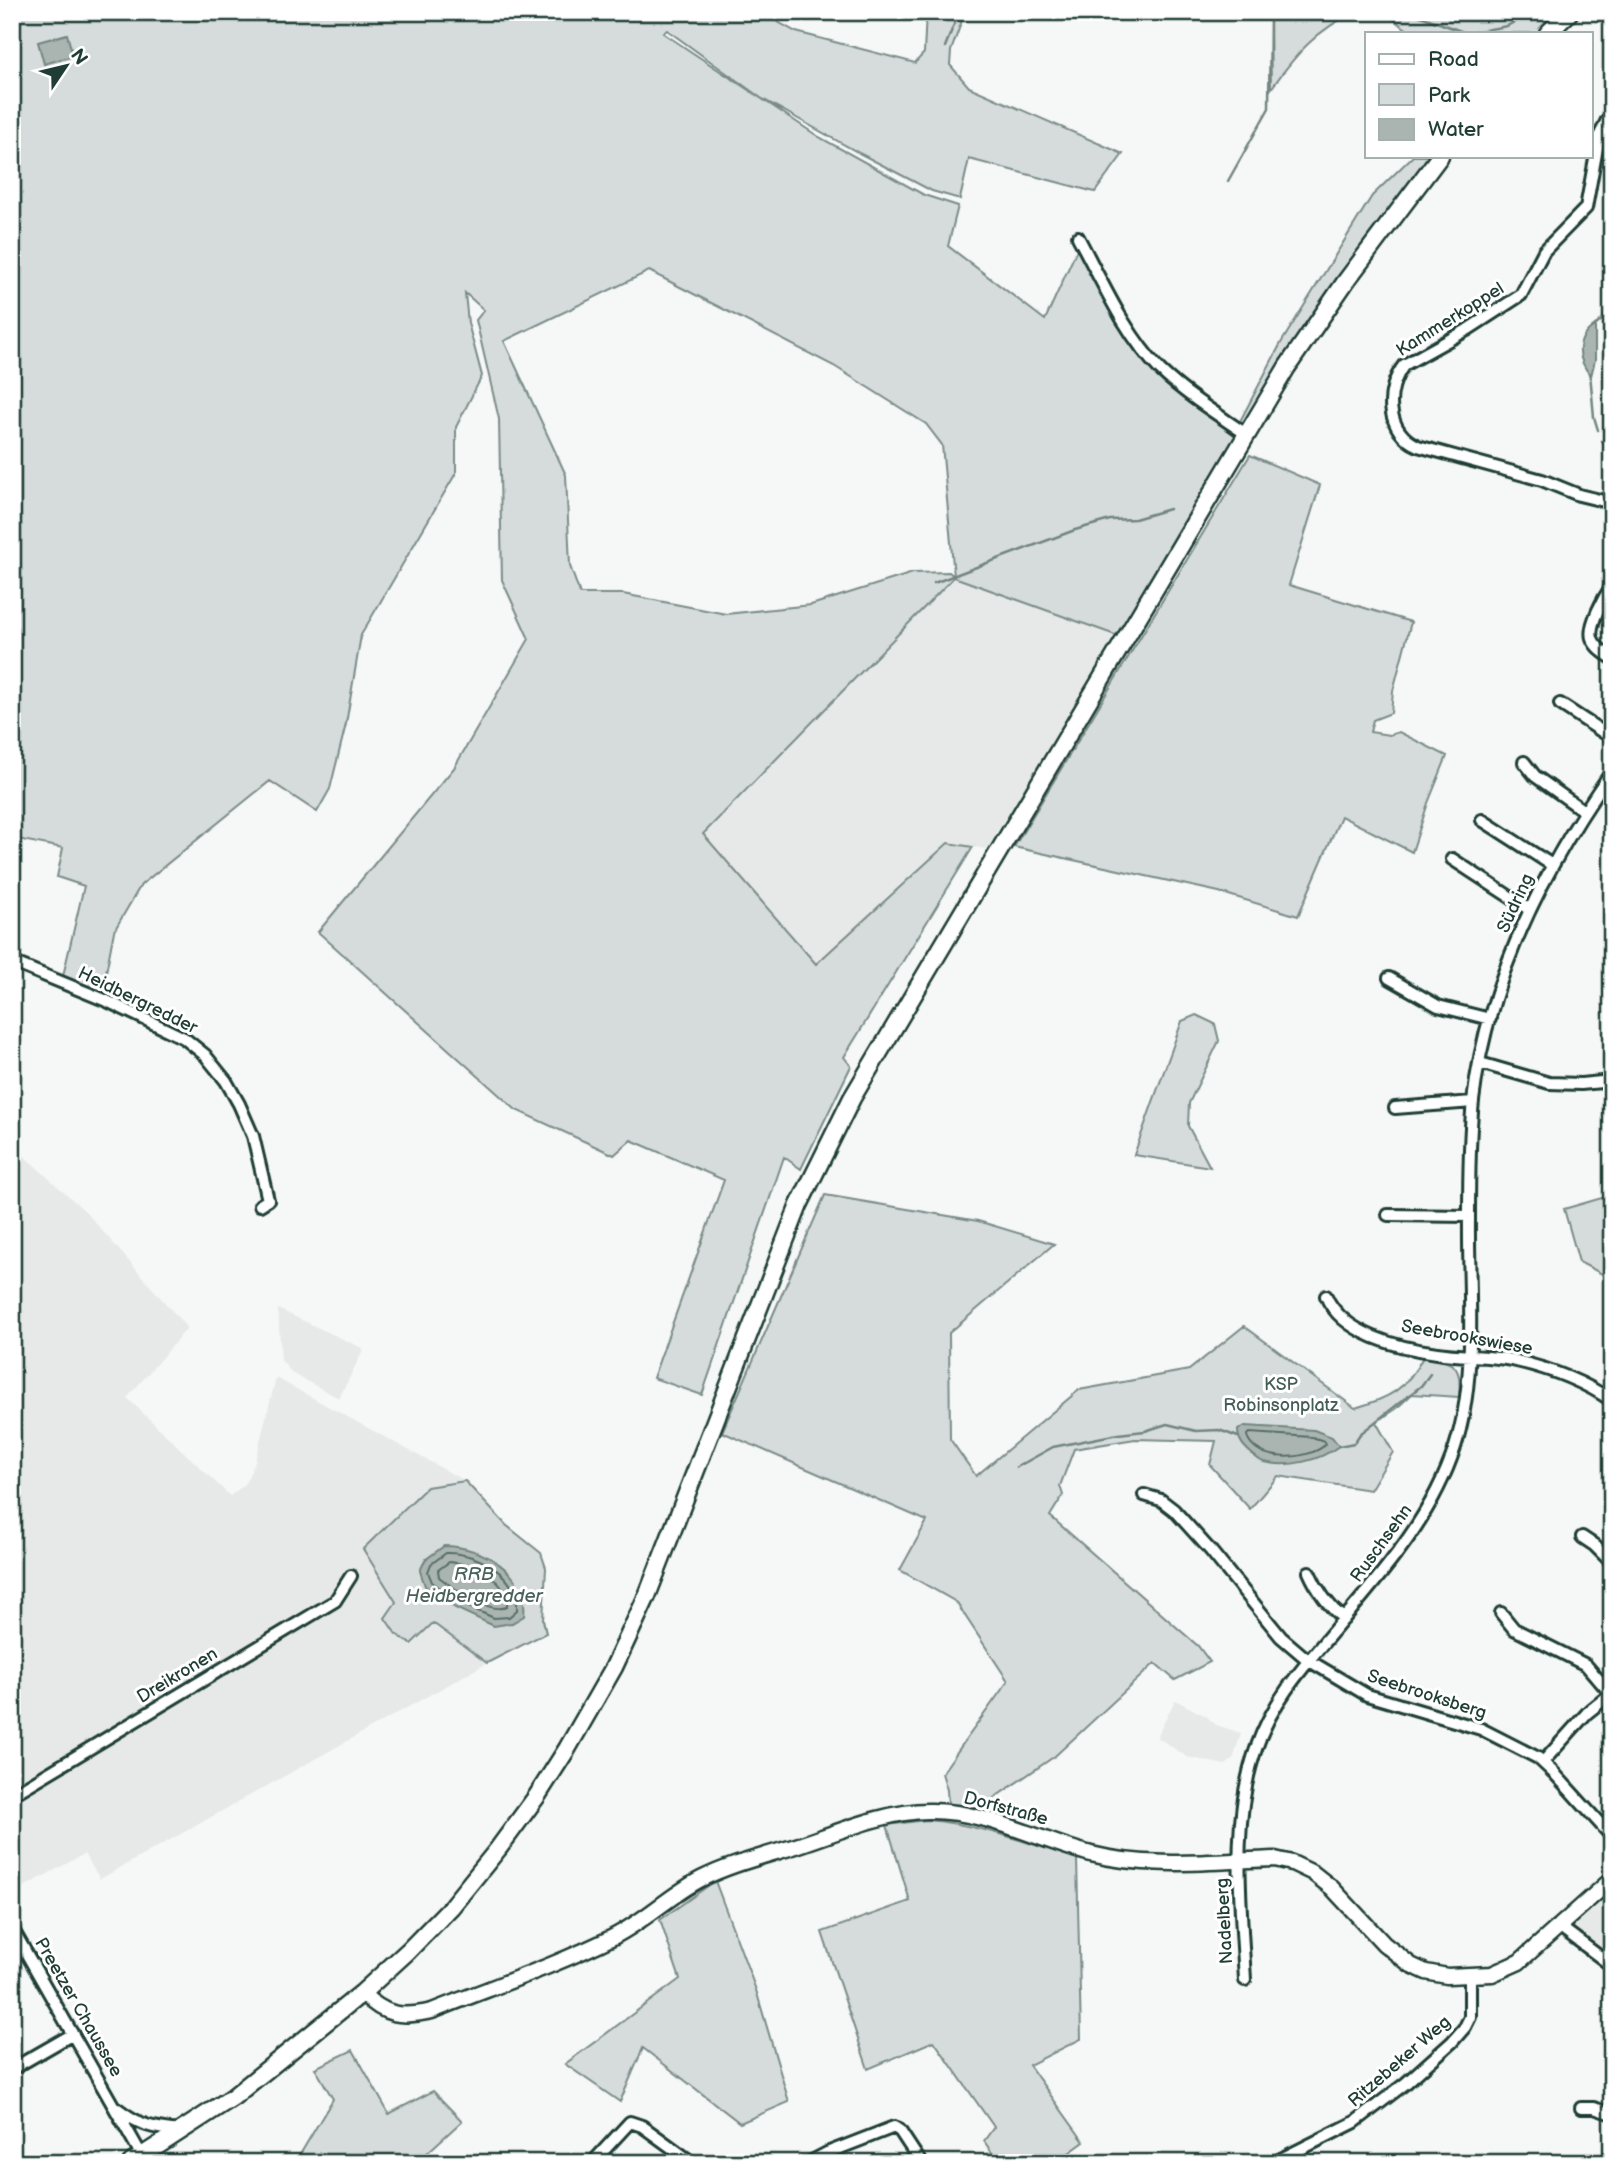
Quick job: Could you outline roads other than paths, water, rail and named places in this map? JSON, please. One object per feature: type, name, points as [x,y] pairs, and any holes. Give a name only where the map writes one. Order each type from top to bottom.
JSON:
[{"type":"main road","points":[[1549,32],[1570,12]]},
{"type":"main road","points":[[140,2160],[233,2097],[362,1993],[408,1951],[451,1907],[498,1849],[567,1749],[614,1667],[647,1596],[799,1205],[852,1098],[1287,367],[1346,281],[1438,158]]},
{"type":"street","name":"Kammerkoppel","points":[[1607,120],[1599,136],[1586,208],[1544,251],[1521,295],[1467,330],[1410,361],[1398,373],[1392,390],[1390,409],[1395,423],[1410,443],[1542,480],[1579,495],[1612,503]]},
{"type":"street","points":[[1078,237],[1137,341],[1158,368],[1184,391],[1246,434]]},
{"type":"street","points":[[1612,586],[1601,602],[1591,632],[1596,645],[1612,658]]},
{"type":"street","points":[[1559,704],[1612,738]]},
{"type":"street","points":[[1524,762],[1535,776],[1584,811]]},
{"type":"street","name":"Südring","points":[[1470,1168],[1473,1102],[1480,1063],[1490,1019],[1510,957],[1552,864],[1612,771]]},
{"type":"street","points":[[1482,820],[1552,864]]},
{"type":"street","points":[[1451,859],[1530,910]]},
{"type":"street","name":"Heidbergredder","points":[[12,962],[107,1001],[184,1038],[205,1055],[226,1081],[253,1136],[268,1200],[260,1205]]},
{"type":"street","points":[[1389,978],[1437,1006],[1490,1019]]},
{"type":"street","points":[[1480,1063],[1549,1083],[1612,1081]]},
{"type":"street","points":[[1395,1108],[1473,1102]]},
{"type":"street","name":"Ruschsehn","points":[[1239,1860],[1248,1774],[1272,1712],[1308,1660],[1395,1558],[1419,1524],[1456,1444],[1470,1355],[1470,1168]]},
{"type":"street","points":[[1388,1215],[1469,1216]]},
{"type":"street","name":"Seebrookswiese","points":[[1326,1296],[1330,1306],[1343,1320],[1362,1331],[1397,1344],[1436,1353],[1510,1360],[1547,1369],[1588,1386],[1612,1401]]},
{"type":"street","name":"Seebrooksberg","points":[[1144,1495],[1161,1500],[1174,1510],[1281,1637],[1308,1660],[1367,1695],[1482,1729],[1511,1742],[1543,1762],[1612,1837]]},
{"type":"street","points":[[1582,1537],[1612,1563]]},
{"type":"street","points":[[1309,1572],[1316,1587],[1344,1619]]},
{"type":"street","name":"Dreikronen","points":[[12,1795],[335,1601],[351,1576]]},
{"type":"street","points":[[1501,1614],[1514,1629],[1586,1665],[1611,1693],[1587,1713],[1543,1762]]},
{"type":"street","name":"Dorfstraße","points":[[362,1993],[384,2011],[411,2016],[432,2011],[593,1947],[623,1932],[700,1880],[719,1871],[907,1812],[959,1814],[998,1823],[1090,1854],[1113,1858],[1171,1862],[1275,1859],[1292,1863],[1313,1873],[1332,1888],[1384,1944],[1411,1965],[1426,1972],[1447,1976],[1492,1974],[1519,1962],[1612,1879]]},
{"type":"street","name":"Nadelberg","points":[[1239,1860],[1245,1980]]},
{"type":"street","points":[[1559,1926],[1612,1966]]},
{"type":"street","name":"Preetzer Chaussee","points":[[12,1928],[113,2105],[140,2160]]},
{"type":"street","name":"Ritzebeker Weg","points":[[1273,2163],[1355,2122],[1406,2083],[1452,2042],[1465,2028],[1470,2017],[1471,1977]]},
{"type":"street","points":[[13,2066],[73,2034]]},
{"type":"street","name":"Preetzer Chaussee","points":[[113,2105],[135,2123],[181,2131]]},
{"type":"street","points":[[1581,2108],[1594,2108],[1612,2114]]},
{"type":"street","points":[[592,2163],[630,2122],[642,2126],[693,2163]]},
{"type":"street","points":[[808,2163],[894,2127],[900,2131],[921,2163]]},
{"type":"water","points":[[67,34],[73,56],[44,64],[38,42]]},
{"type":"water","points":[[1595,325],[1595,360],[1591,376],[1582,362],[1580,349],[1584,336]]},
{"type":"water","points":[[1245,1426],[1314,1430],[1332,1437],[1339,1446],[1322,1456],[1303,1462],[1273,1464],[1259,1460],[1243,1445],[1238,1430]]},
{"type":"water","name":"RRB Heidbergredder","points":[[444,1546],[473,1551],[500,1565],[519,1587],[524,1601],[524,1616],[512,1623],[494,1626],[455,1608],[425,1586],[420,1571],[425,1560]]},
{"type":"waterway","points":[[945,47],[959,12]]},
{"type":"waterway","points":[[1228,181],[1269,108],[1270,12]]},
{"type":"waterway","points":[[1410,12],[1463,32]]},
{"type":"waterway","points":[[1474,32],[1507,26],[1533,12]]},
{"type":"waterway","points":[[1594,327],[1612,310]]},
{"type":"waterway","points":[[1590,373],[1594,417],[1598,430]]},
{"type":"waterway","points":[[1602,441],[1612,456]]},
{"type":"waterway","points":[[934,583],[1075,530],[1110,520],[1135,519],[1169,509]]},
{"type":"waterway","points":[[1339,1446],[1354,1443],[1360,1434],[1421,1386],[1430,1374]]},
{"type":"waterway","points":[[1017,1467],[1053,1447],[1145,1431],[1167,1424],[1196,1431],[1219,1430],[1238,1437]]},
{"type":"park label","name":"KSP Robinsonplatz","points":[[1281,1394]]}]
